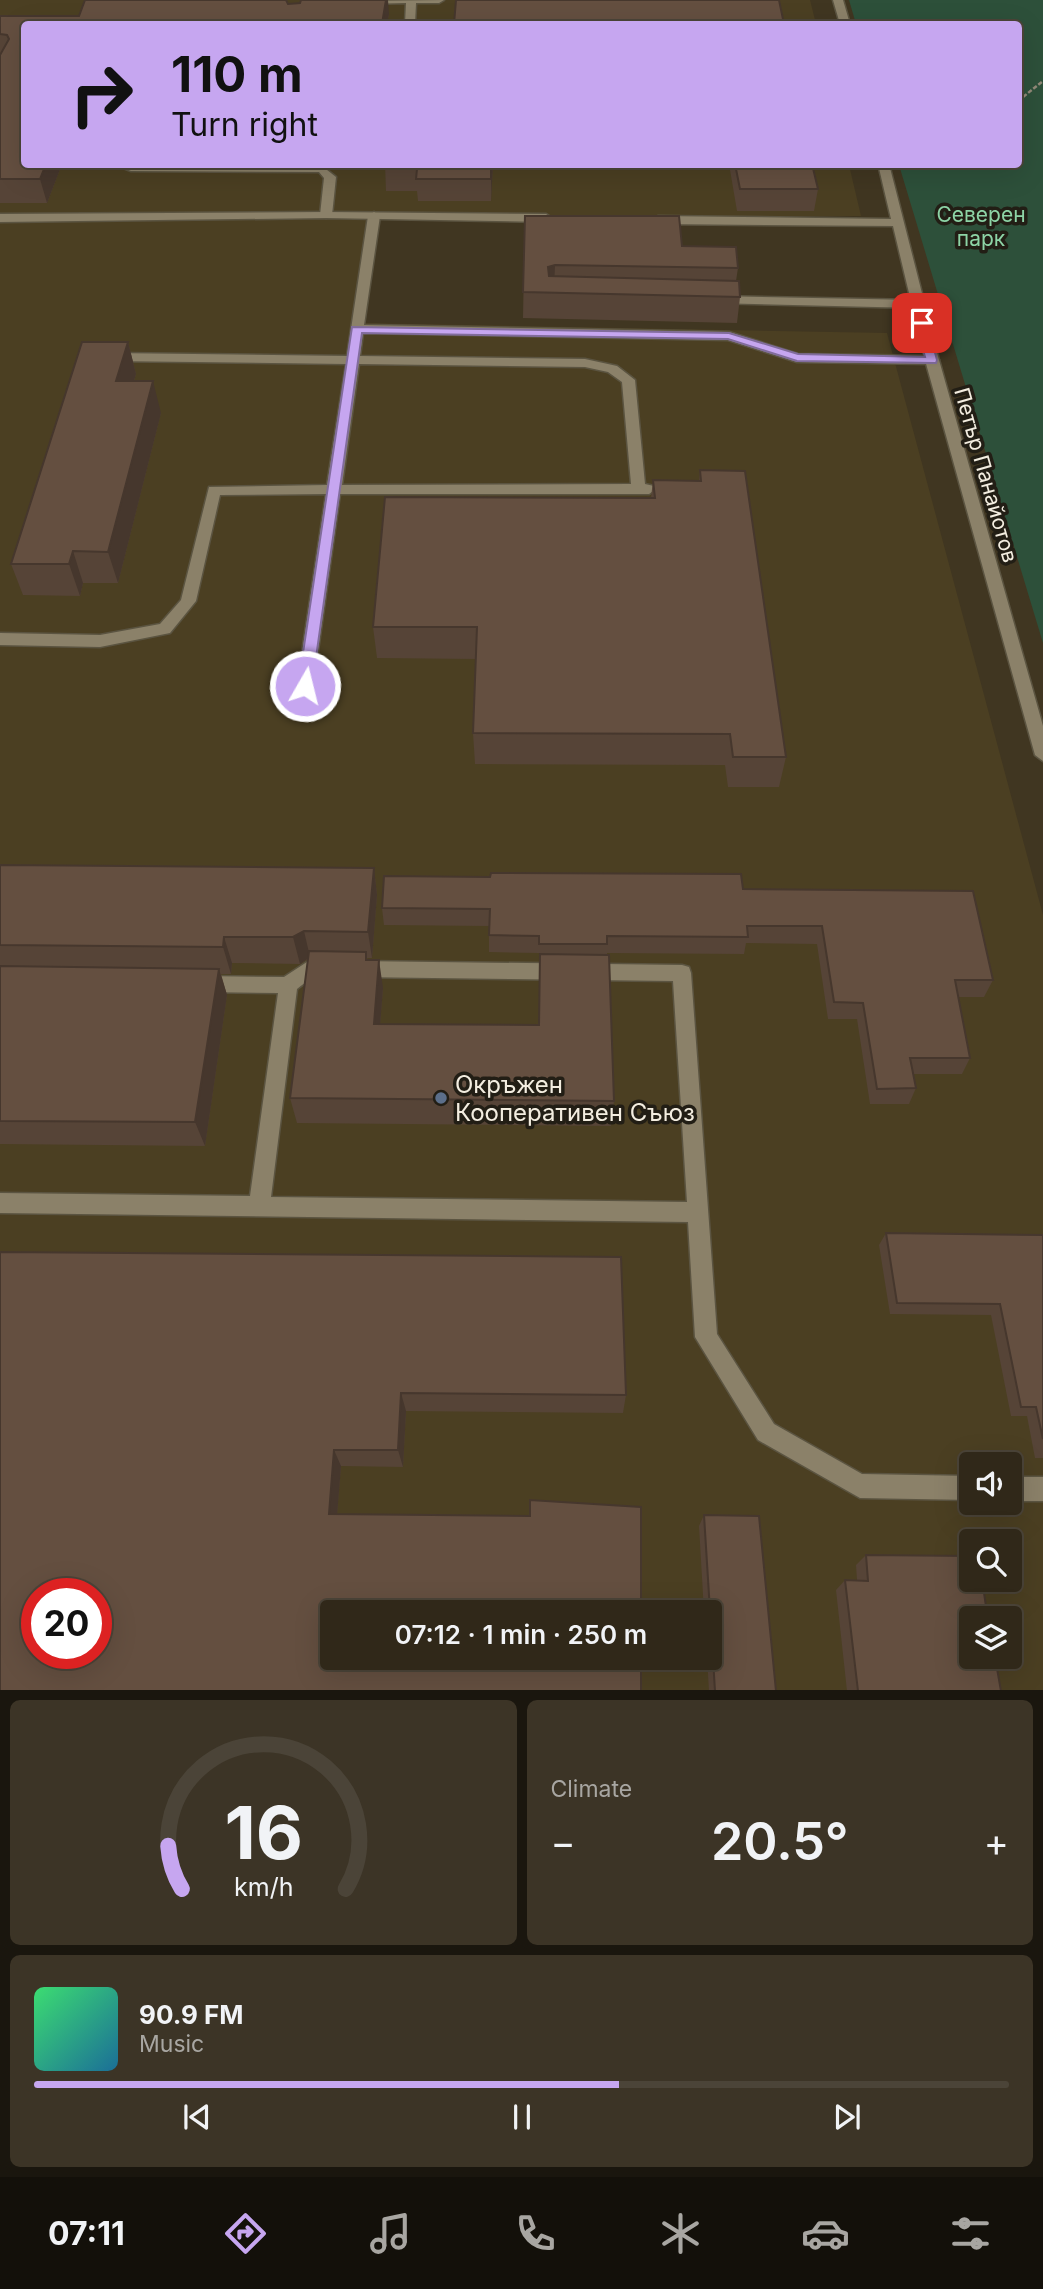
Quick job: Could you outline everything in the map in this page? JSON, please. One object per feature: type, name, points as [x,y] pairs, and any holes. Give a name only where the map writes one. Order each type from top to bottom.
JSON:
[{"type":"street","points":[[410,21],[411,0]]},
{"type":"street","points":[[355,1],[439,0]]},
{"type":"street","points":[[838,0],[844,21]]},
{"type":"street","points":[[131,168],[322,169],[330,177],[326,215]]},
{"type":"street","name":"Петър Панайотов","points":[[884,168],[932,360],[1043,755]]},
{"type":"street","points":[[0,218],[326,215],[554,218]]},
{"type":"street","points":[[305,686],[374,216]]},
{"type":"street","points":[[651,220],[900,223]]},
{"type":"street","points":[[708,300],[917,304]]},
{"type":"street","points":[[356,329],[729,336],[797,358],[932,360]]},
{"type":"street","points":[[96,357],[585,363],[612,369],[628,380],[638,489]]},
{"type":"street","points":[[0,639],[100,641],[165,629],[188,601],[214,490],[665,489]]},
{"type":"street","points":[[178,984],[288,985],[310,968],[682,973],[706,1337],[766,1432],[860,1486],[959,1488]]},
{"type":"street","points":[[259,1206],[288,985]]},
{"type":"street","points":[[0,1203],[698,1212]]},
{"type":"street","points":[[1022,1489],[1043,1489]]},
{"type":"path","points":[[1022,98],[1043,81]]},
{"type":"shaded area","points":[[0,0],[810,0],[815,21],[21,21],[21,168],[850,168],[861,216],[375,216],[358,323],[887,333],[1043,915],[1043,1690],[0,1690]]},
{"type":"green space","name":"Северен парк","points":[[849,0],[1043,0],[1043,643],[900,168],[1022,168],[1022,21],[855,21]]},
{"type":"building","points":[[85,0],[286,0],[288,4],[300,3],[301,0],[386,0],[382,21],[21,21],[21,168],[44,168],[40,179],[0,179],[0,55],[9,39],[7,35],[0,34],[0,16],[79,16]]},
{"type":"building","points":[[456,0],[779,0],[783,21],[454,21]]},
{"type":"building","points":[[491,168],[491,179],[416,179],[417,169],[384,169]]},
{"type":"building","points":[[736,168],[813,168],[818,189],[740,189]]},
{"type":"building","points":[[525,216],[679,216],[682,246],[736,247],[738,268],[555,265],[548,267],[549,276],[739,281],[740,297],[523,292]]},
{"type":"building","points":[[82,342],[128,342],[116,381],[153,381],[108,552],[73,551],[69,564],[11,564]]},
{"type":"building","points":[[700,470],[745,471],[786,757],[733,757],[730,734],[473,733],[477,627],[373,627],[385,497],[655,498],[653,480],[701,481]]},
{"type":"building","points":[[0,865],[374,868],[368,932],[304,931],[293,937],[224,937],[223,947],[0,945]]},
{"type":"building","points":[[491,873],[741,874],[743,889],[973,891],[993,980],[955,980],[970,1058],[910,1058],[916,1088],[877,1089],[863,1003],[834,1002],[822,926],[747,926],[748,937],[607,936],[607,944],[539,944],[539,936],[489,935],[490,909],[382,908],[384,876],[490,877]]},
{"type":"building","points":[[309,951],[366,952],[366,960],[379,960],[374,1024],[539,1025],[540,954],[609,955],[614,1101],[290,1098]]},
{"type":"building","points":[[0,966],[219,969],[195,1122],[0,1121]]},
{"type":"building","points":[[886,1233],[1043,1235],[1043,1439],[1036,1407],[1021,1407],[1000,1304],[897,1303]]},
{"type":"building","points":[[0,1252],[621,1257],[626,1395],[401,1393],[398,1450],[334,1450],[329,1514],[530,1516],[530,1500],[641,1507],[641,1600],[320,1600],[320,1670],[641,1670],[641,1690],[0,1690]]},
{"type":"building","points":[[704,1515],[759,1516],[776,1690],[715,1690],[714,1670],[722,1670],[722,1600],[709,1600]]},
{"type":"building","points":[[866,1555],[959,1556],[959,1592],[984,1592],[986,1606],[959,1606],[959,1669],[997,1669],[1001,1690],[858,1690],[845,1580],[868,1581]]},
{"type":"place","name":"Окръжен Кооперативен Съюз","points":[[441,1098]]},
{"type":"route","points":[[305,686],[356,329],[729,336],[797,358],[932,360],[922,323]]}]
